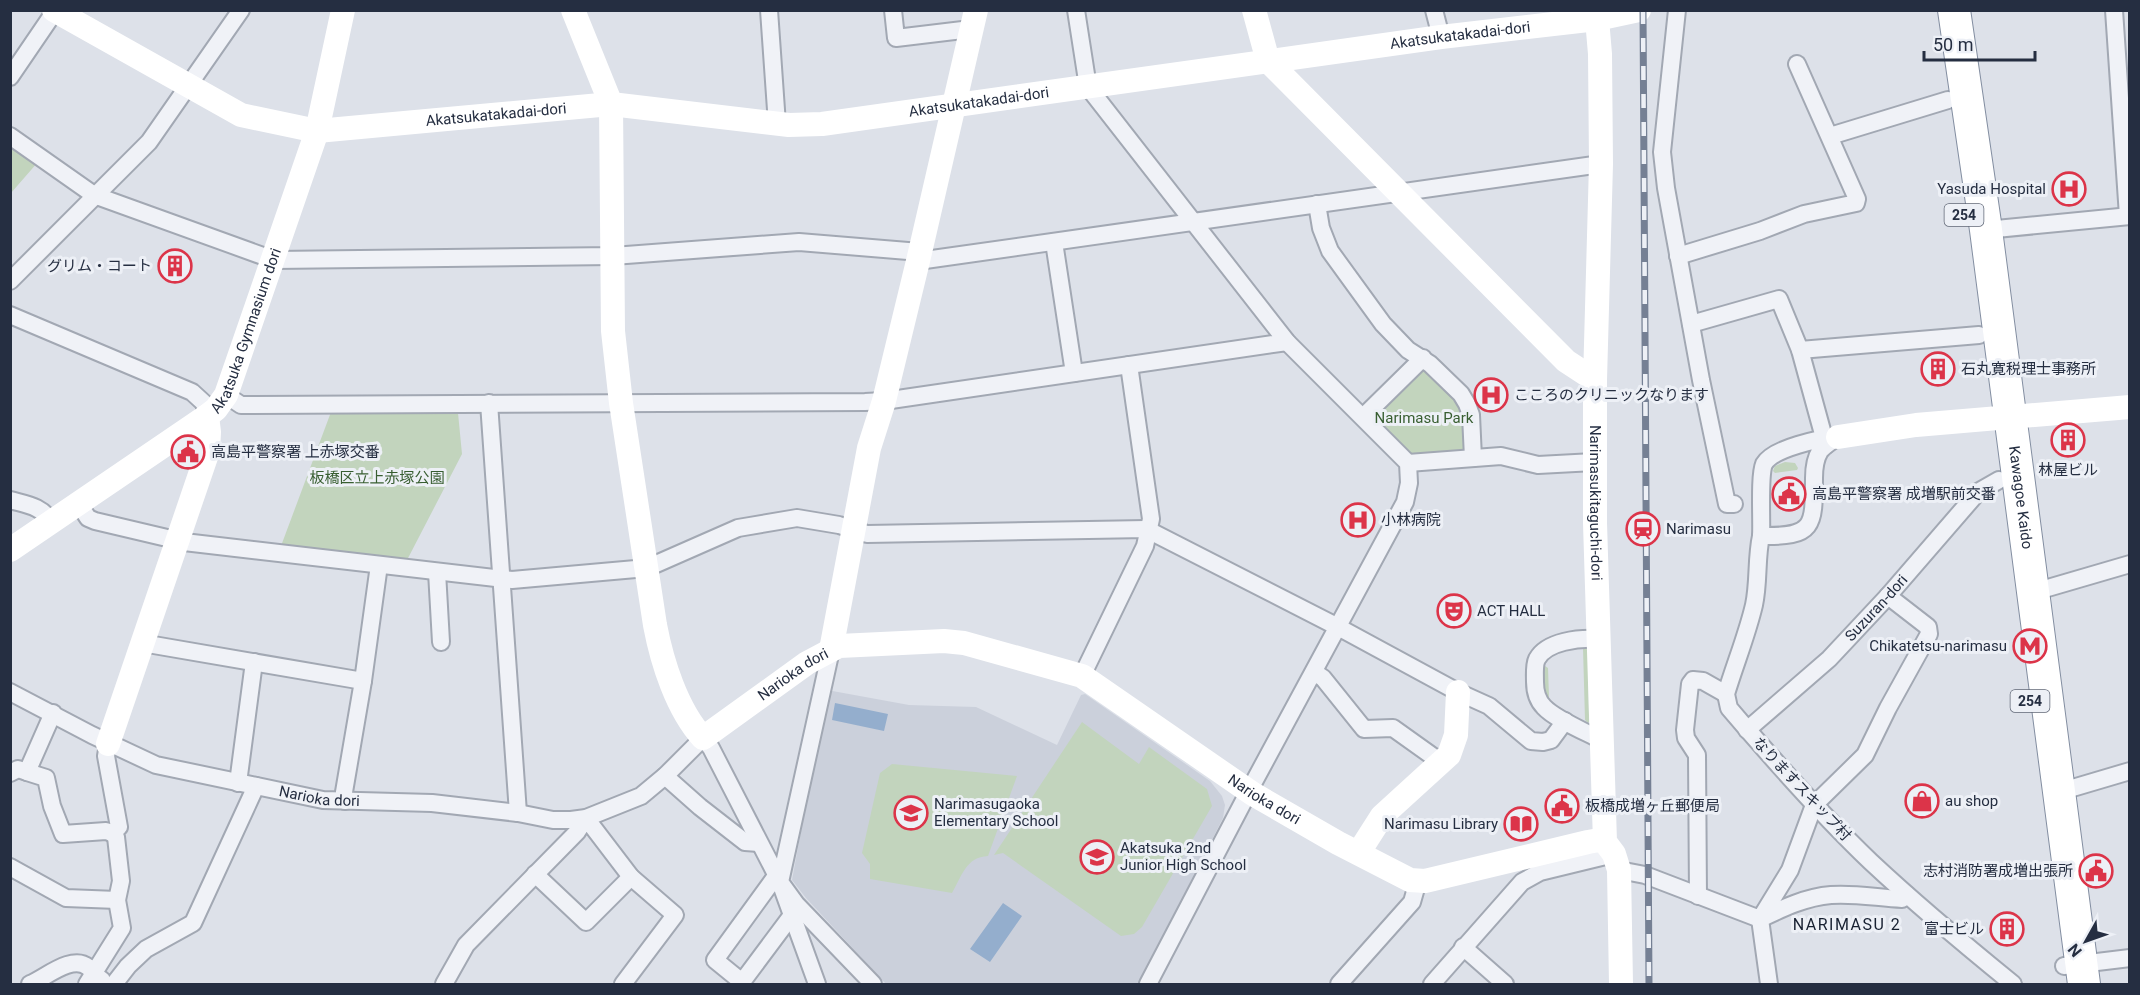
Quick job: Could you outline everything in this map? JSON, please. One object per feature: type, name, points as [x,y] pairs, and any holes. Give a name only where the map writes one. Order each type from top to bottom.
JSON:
[{"type":"highway","name":"Kawagoe Kaido","points":[[1936,10],[1979,335],[2000,418],[2034,592],[2059,792],[2074,975]]},
{"type":"highway","name":"Kawagoe Kaido","points":[[1954,10],[1986,230],[2000,418],[1999,480],[2026,675],[2074,975]]},
{"type":"street","points":[[10,281],[149,142],[241,10]]},
{"type":"street","name":"Akatsuka Gymnasium dori","points":[[10,550],[207,416],[216,409],[226,395],[317,131],[343,10]]},
{"type":"street","points":[[573,10],[611,104],[613,331],[621,403],[655,625],[663,658],[688,720],[711,748],[778,879],[817,984]]},
{"type":"street","points":[[769,10],[777,124]]},
{"type":"street","points":[[792,915],[742,982],[715,960],[778,879],[831,650],[869,448],[884,401],[973,20],[896,38],[893,10]]},
{"type":"street","points":[[1076,10],[1088,87],[1287,342],[1408,463],[1409,483],[1405,502],[1249,791],[1156,981]]},
{"type":"street","points":[[1254,10],[1268,61],[1566,361],[1595,380]]},
{"type":"street","points":[[1434,10],[1441,37]]},
{"type":"street","name":"Akatsukatakadai-dori","points":[[54,11],[245,117],[317,131],[611,104],[806,126],[1441,37],[1597,19],[1639,10]]},
{"type":"street","points":[[1677,10],[1662,152],[1666,189],[1727,504],[1734,504]]},
{"type":"street","points":[[1986,230],[2129,216],[2114,10]]},
{"type":"street","points":[[10,77],[54,11]]},
{"type":"street","name":"Narimasukitaguchi-dori","points":[[1597,19],[1600,54],[1594,462],[1597,639],[1600,740],[1613,855],[1621,984]]},
{"type":"street","points":[[1678,256],[1760,231],[1804,214],[1856,203],[1857,199],[1797,64]]},
{"type":"street","points":[[1830,136],[1948,100]]},
{"type":"street","points":[[10,136],[94,195],[274,260],[614,256],[799,242],[919,256],[1053,242],[1600,164]]},
{"type":"street","points":[[1317,204],[1325,241],[1336,261],[1383,324],[1408,350],[1423,358],[1461,394],[1471,415],[1473,458]]},
{"type":"street","points":[[1053,242],[1074,373]]},
{"type":"street","points":[[1691,324],[1779,299],[1800,351],[1830,440]]},
{"type":"street","points":[[10,315],[192,392],[204,404],[207,416],[208,451],[108,744],[106,756],[119,827],[112,833]]},
{"type":"street","points":[[1800,351],[1979,335]]},
{"type":"street","points":[[226,395],[241,405],[884,401],[1287,342]]},
{"type":"street","points":[[1363,417],[1423,358]]},
{"type":"street","points":[[1082,676],[1145,546],[1151,519],[1129,365]]},
{"type":"street","points":[[489,403],[518,813]]},
{"type":"street","points":[[1698,896],[1697,759],[1686,738],[1685,730],[1690,684],[1693,680],[1703,681],[1726,694],[1754,606],[1758,585],[1762,470],[1768,459],[1780,452],[1830,440],[1916,425],[2130,407]]},
{"type":"street","points":[[1761,536],[1790,535],[1800,532],[1809,524],[1814,510],[1814,469],[1820,452],[1830,440]]},
{"type":"street","points":[[1780,452],[1803,458],[1814,469]]},
{"type":"street","points":[[1408,463],[1506,456],[1546,466],[1594,462]]},
{"type":"street","name":"Suzuran-dori","points":[[1747,730],[1829,658],[1888,596],[1978,492],[1999,480]]},
{"type":"street","points":[[10,500],[36,506],[45,512],[52,522]]},
{"type":"street","points":[[78,504],[88,518],[95,521],[177,541],[503,579],[647,568],[738,528],[797,518],[839,525],[867,534],[1146,530],[1489,706],[1528,739],[1535,742],[1551,740],[1566,721]]},
{"type":"street","points":[[2034,592],[2130,564]]},
{"type":"street","points":[[345,801],[344,792],[363,681],[379,565]]},
{"type":"street","points":[[437,572],[441,642]]},
{"type":"street","points":[[1768,984],[1760,919],[1790,870],[1814,805],[1865,755],[1887,708],[1929,634],[1928,627],[1888,596]]},
{"type":"street","points":[[1597,639],[1558,644],[1546,649],[1536,661],[1535,690],[1540,702],[1548,711],[1600,740]]},
{"type":"street","name":"Narioka dori","points":[[10,692],[108,744],[156,765],[323,800],[432,803],[518,813],[553,820],[571,820],[586,818],[641,796],[666,776],[703,738],[807,663],[839,646],[954,642],[1082,676],[1249,791],[1338,843],[1410,880],[1418,881]]},
{"type":"street","points":[[142,643],[363,681]]},
{"type":"street","points":[[238,783],[254,662]]},
{"type":"street","points":[[1314,672],[1323,678],[1364,729],[1393,728],[1442,763]]},
{"type":"street","points":[[1359,852],[1382,816],[1449,755],[1456,735],[1458,692]]},
{"type":"street","name":"なりますスキップ村","points":[[1726,694],[1729,708],[1814,805],[1907,895],[2013,984]]},
{"type":"street","points":[[53,713],[19,772],[46,778],[52,806],[63,834],[105,831],[116,837],[121,881],[117,900],[122,928],[104,983]]},
{"type":"street","points":[[2059,792],[2130,771]]},
{"type":"street","points":[[666,776],[700,807],[745,842],[759,843]]},
{"type":"street","points":[[104,983],[147,949],[193,923],[256,786]]},
{"type":"street","points":[[444,984],[466,945],[577,832],[586,818],[631,877],[675,915],[623,984]]},
{"type":"street","points":[[1339,984],[1412,902],[1418,881],[1599,840],[1613,855],[1641,873],[1760,919],[1808,899],[1832,895],[1902,899],[1907,895]]},
{"type":"street","points":[[1432,984],[1522,882],[1540,872],[1613,855]]},
{"type":"street","points":[[10,867],[66,898],[117,900]]},
{"type":"street","points":[[535,874],[586,922],[631,877]]},
{"type":"street","points":[[778,879],[796,904],[873,984]]},
{"type":"street","points":[[1463,947],[1505,984]]},
{"type":"street","points":[[2074,975],[2130,958]]},
{"type":"street","points":[[30,984],[72,964],[80,964],[89,968],[104,983]]},
{"type":"shaded area","points":[[827,690],[909,705],[976,707],[1057,745],[1081,695],[1085,694],[1210,781],[1222,796],[1225,805],[1223,818],[1139,984],[886,984],[792,880]]},
{"type":"green space","points":[[11,143],[38,162],[11,193]]},
{"type":"green space","name":"Narimasu Park","points":[[1428,370],[1458,401],[1463,413],[1465,448],[1460,455],[1412,457],[1376,421],[1375,415],[1420,371]]},
{"type":"green space","name":"板橋区立上赤塚公園","points":[[331,412],[458,413],[462,454],[406,562],[281,546]]},
{"type":"green space","points":[[1785,462],[1795,463],[1797,470],[1775,473],[1773,471],[1775,466]]},
{"type":"green space","points":[[1585,646],[1588,648],[1588,723],[1585,720],[1583,648]]},
{"type":"green space","points":[[1545,666],[1548,668],[1549,697],[1547,699],[1541,679]]},
{"type":"green space","points":[[1082,722],[1139,764],[1149,747],[1207,789],[1212,806],[1142,927],[1134,934],[1121,936],[1003,853],[994,855]]},
{"type":"green space","points":[[892,764],[1017,776],[988,856],[974,860],[970,864],[952,893],[870,879],[870,864],[862,853],[880,773]]},
{"type":"water","points":[[835,703],[888,714],[884,731],[832,720]]},
{"type":"water","points":[[1003,903],[1022,916],[990,962],[970,949]]},
{"type":"railway","points":[[1643,10],[1649,984]]},
{"type":"place","name":"Yasuda Hospital","points":[[2069,189]]},
{"type":"place","name":"グリム・コート","points":[[175,266]]},
{"type":"place","name":"石丸寛税理士事務所","points":[[1938,369]]},
{"type":"place","name":"こころのクリニックなります","points":[[1491,395]]},
{"type":"place","name":"林屋ビル","points":[[2068,440]]},
{"type":"place","name":"高島平警察署 上赤塚交番","points":[[188,452]]},
{"type":"place","name":"高島平警察署 成増駅前交番","points":[[1789,494]]},
{"type":"place","name":"小林病院","points":[[1358,520]]},
{"type":"place","name":"Narimasu","points":[[1643,529]]},
{"type":"place","name":"ACT HALL","points":[[1454,611]]},
{"type":"place","name":"Chikatetsu-narimasu","points":[[2030,646]]},
{"type":"place","name":"au shop","points":[[1922,801]]},
{"type":"place","name":"板橋成増ヶ丘郵便局","points":[[1562,806]]},
{"type":"place","name":"Narimasugaoka Elementary School","points":[[911,813]]},
{"type":"place","name":"Narimasu Library","points":[[1521,824]]},
{"type":"place","name":"Akatsuka 2nd Junior High School","points":[[1097,857]]},
{"type":"place","name":"志村消防署成増出張所","points":[[2096,871]]},
{"type":"place","name":"富士ビル","points":[[2007,929]]},
{"type":"district","name":"NARIMASU 2","points":[[1847,924]]}]
